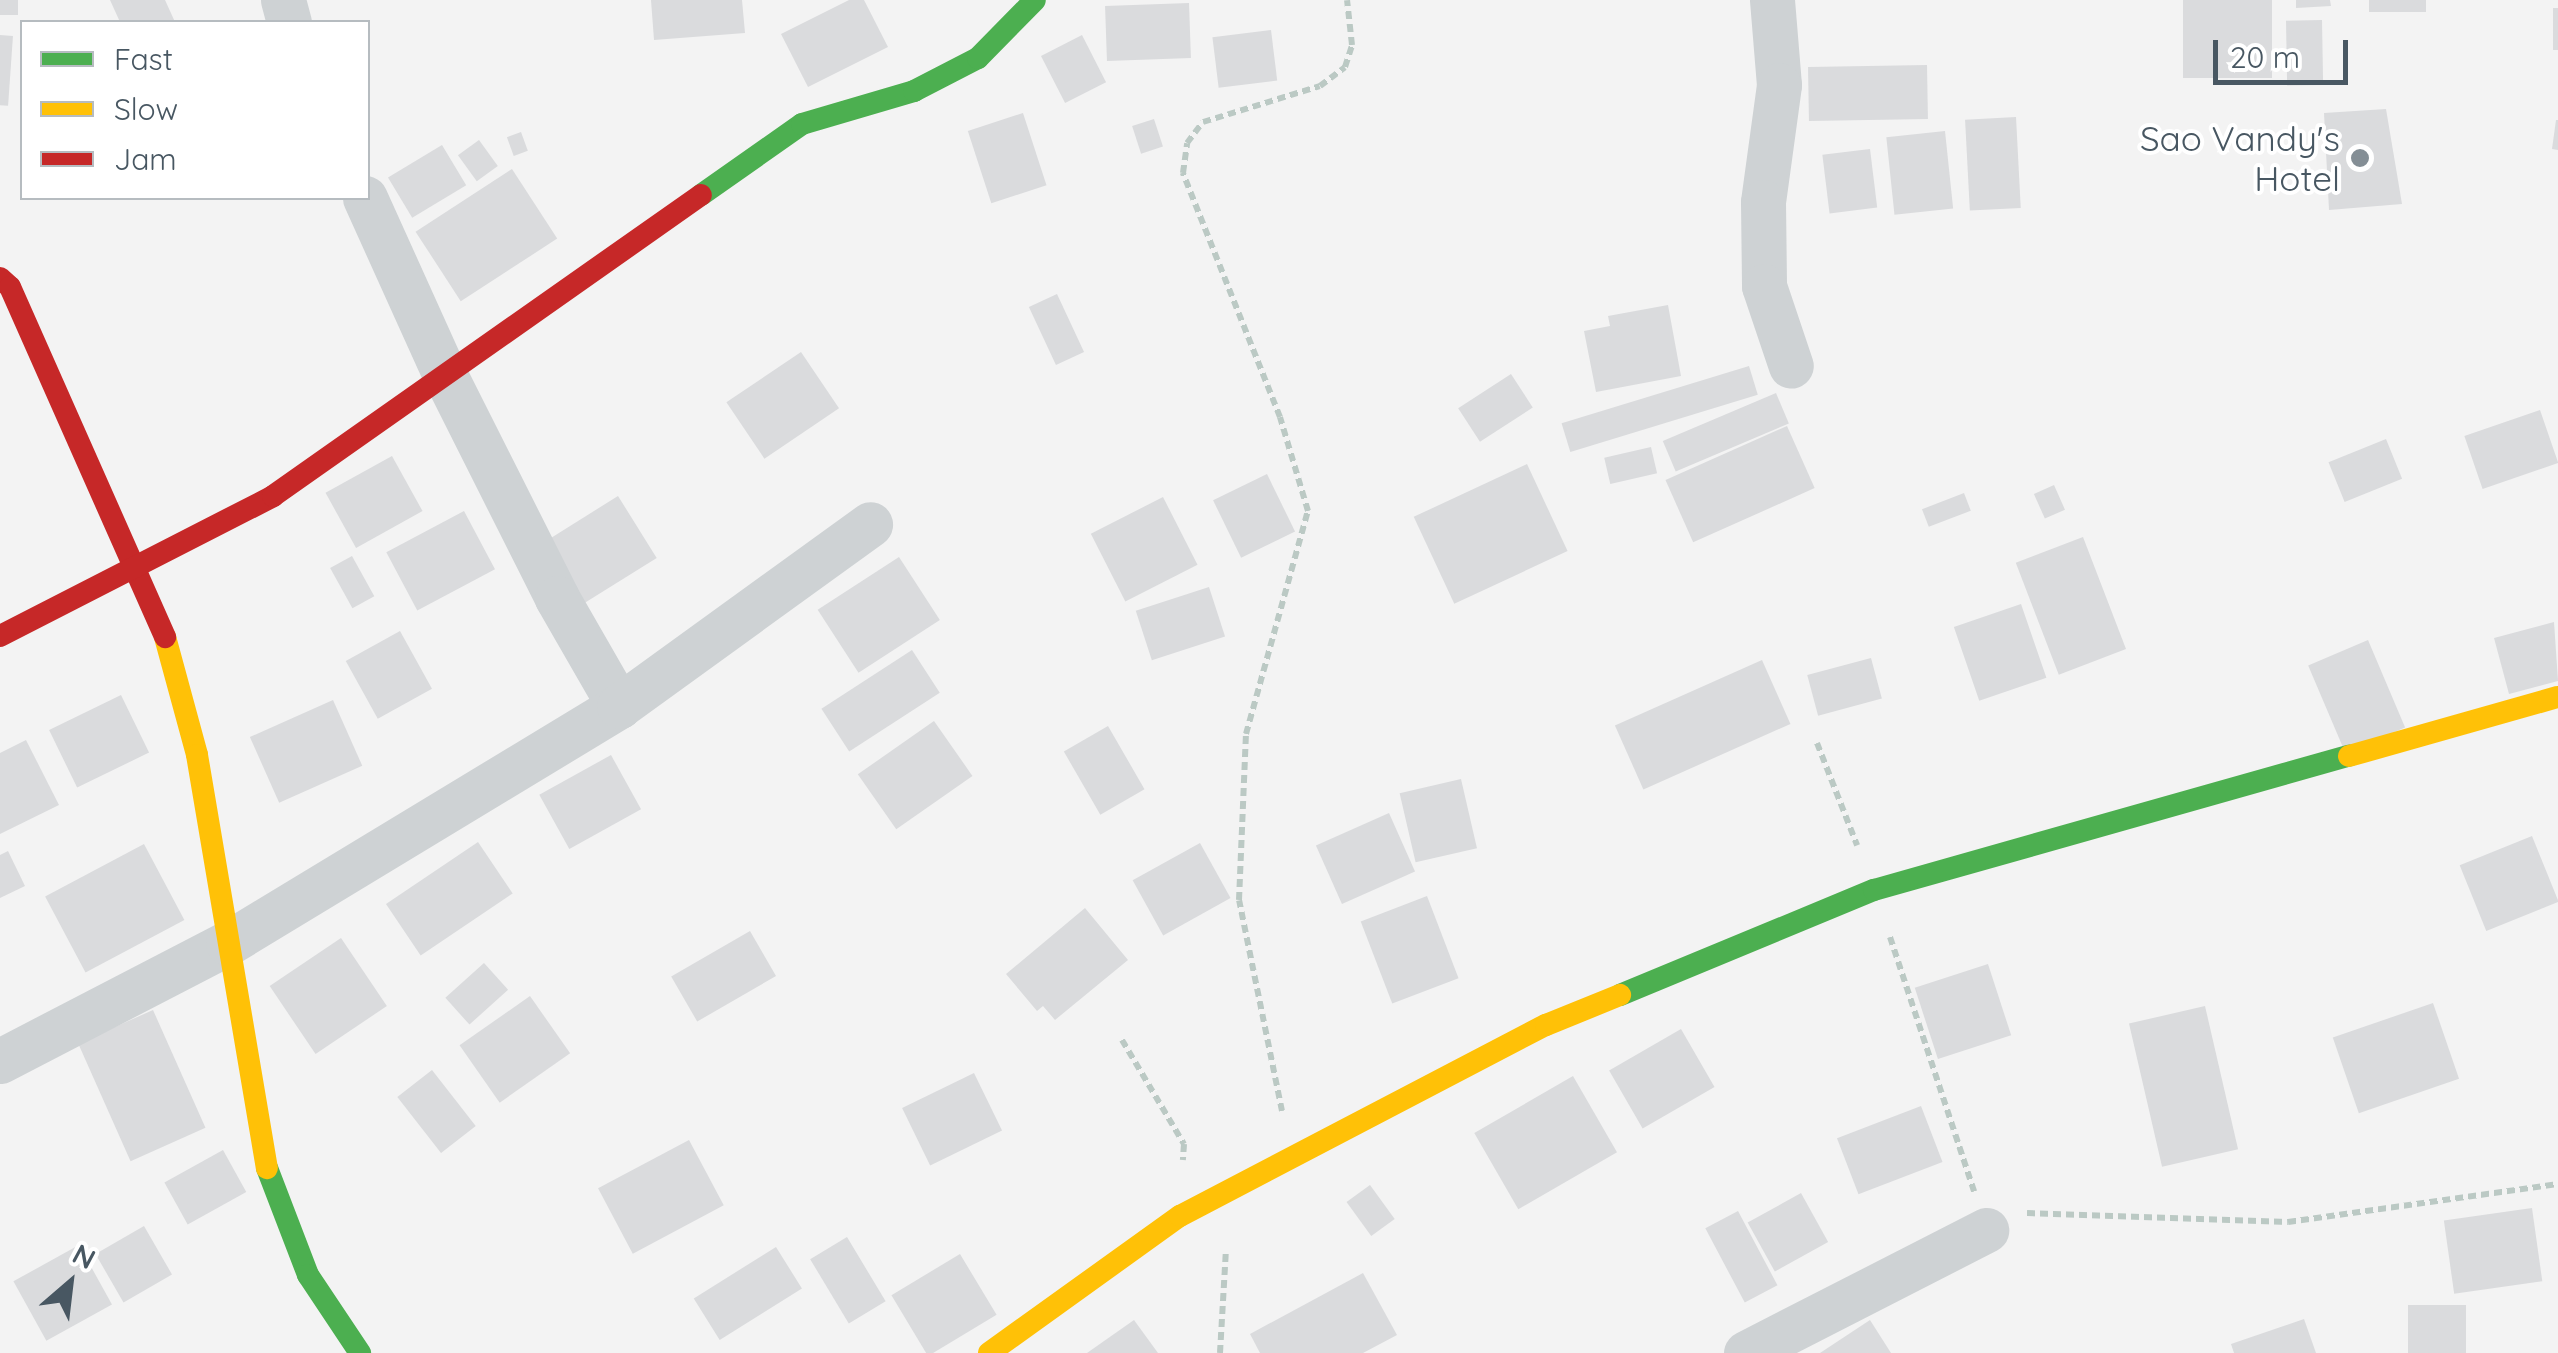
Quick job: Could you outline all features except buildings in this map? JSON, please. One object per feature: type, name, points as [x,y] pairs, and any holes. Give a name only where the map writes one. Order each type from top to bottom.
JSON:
[{"type":"street","points":[[0,636],[135,571],[273,496],[802,124],[914,91],[978,58],[1036,0]]},
{"type":"street","points":[[1772,0],[1778,85],[1763,202],[1764,286],[1792,366]]},
{"type":"street","points":[[365,200],[444,373],[557,598],[620,706]]},
{"type":"street","points":[[0,278],[10,287],[170,648],[197,755],[271,1186],[308,1275],[360,1353]]},
{"type":"street","points":[[0,1061],[228,944],[620,706],[870,524]]},
{"type":"street","points":[[1011,1348],[1180,1216],[1546,1025],[1874,890],[2558,697]]},
{"type":"street","points":[[1746,1353],[1995,1218]]},
{"type":"path","points":[[1305,1150],[1279,1105],[1239,900],[1246,734],[1308,511],[1280,417],[1182,172],[1187,143],[1203,122],[1320,86],[1345,67],[1352,46],[1347,0]]},
{"type":"path","points":[[1817,743],[1995,1218],[2288,1222],[2558,1184]]},
{"type":"path","points":[[1122,1040],[1184,1144],[1180,1216]]},
{"type":"path","points":[[1220,1353],[1222,1258],[1230,1241]]},
{"type":"traffic: fast","points":[[701,195],[802,124],[914,91],[978,58],[1035,0]]},
{"type":"traffic: fast","points":[[1620,995],[1874,890],[2349,756]]},
{"type":"traffic: fast","points":[[267,1168],[308,1275],[360,1353]]},
{"type":"traffic: slow","points":[[165,637],[197,755],[267,1168]]},
{"type":"traffic: slow","points":[[2349,756],[2558,697]]},
{"type":"traffic: slow","points":[[989,1353],[1180,1216],[1546,1025],[1620,995]]},
{"type":"traffic: jam","points":[[0,636],[273,496],[701,195]]},
{"type":"traffic: jam","points":[[0,278],[10,287],[165,637]]},
{"type":"place","name":"Sao Vandy's Hotel","points":[[2360,158]]}]
